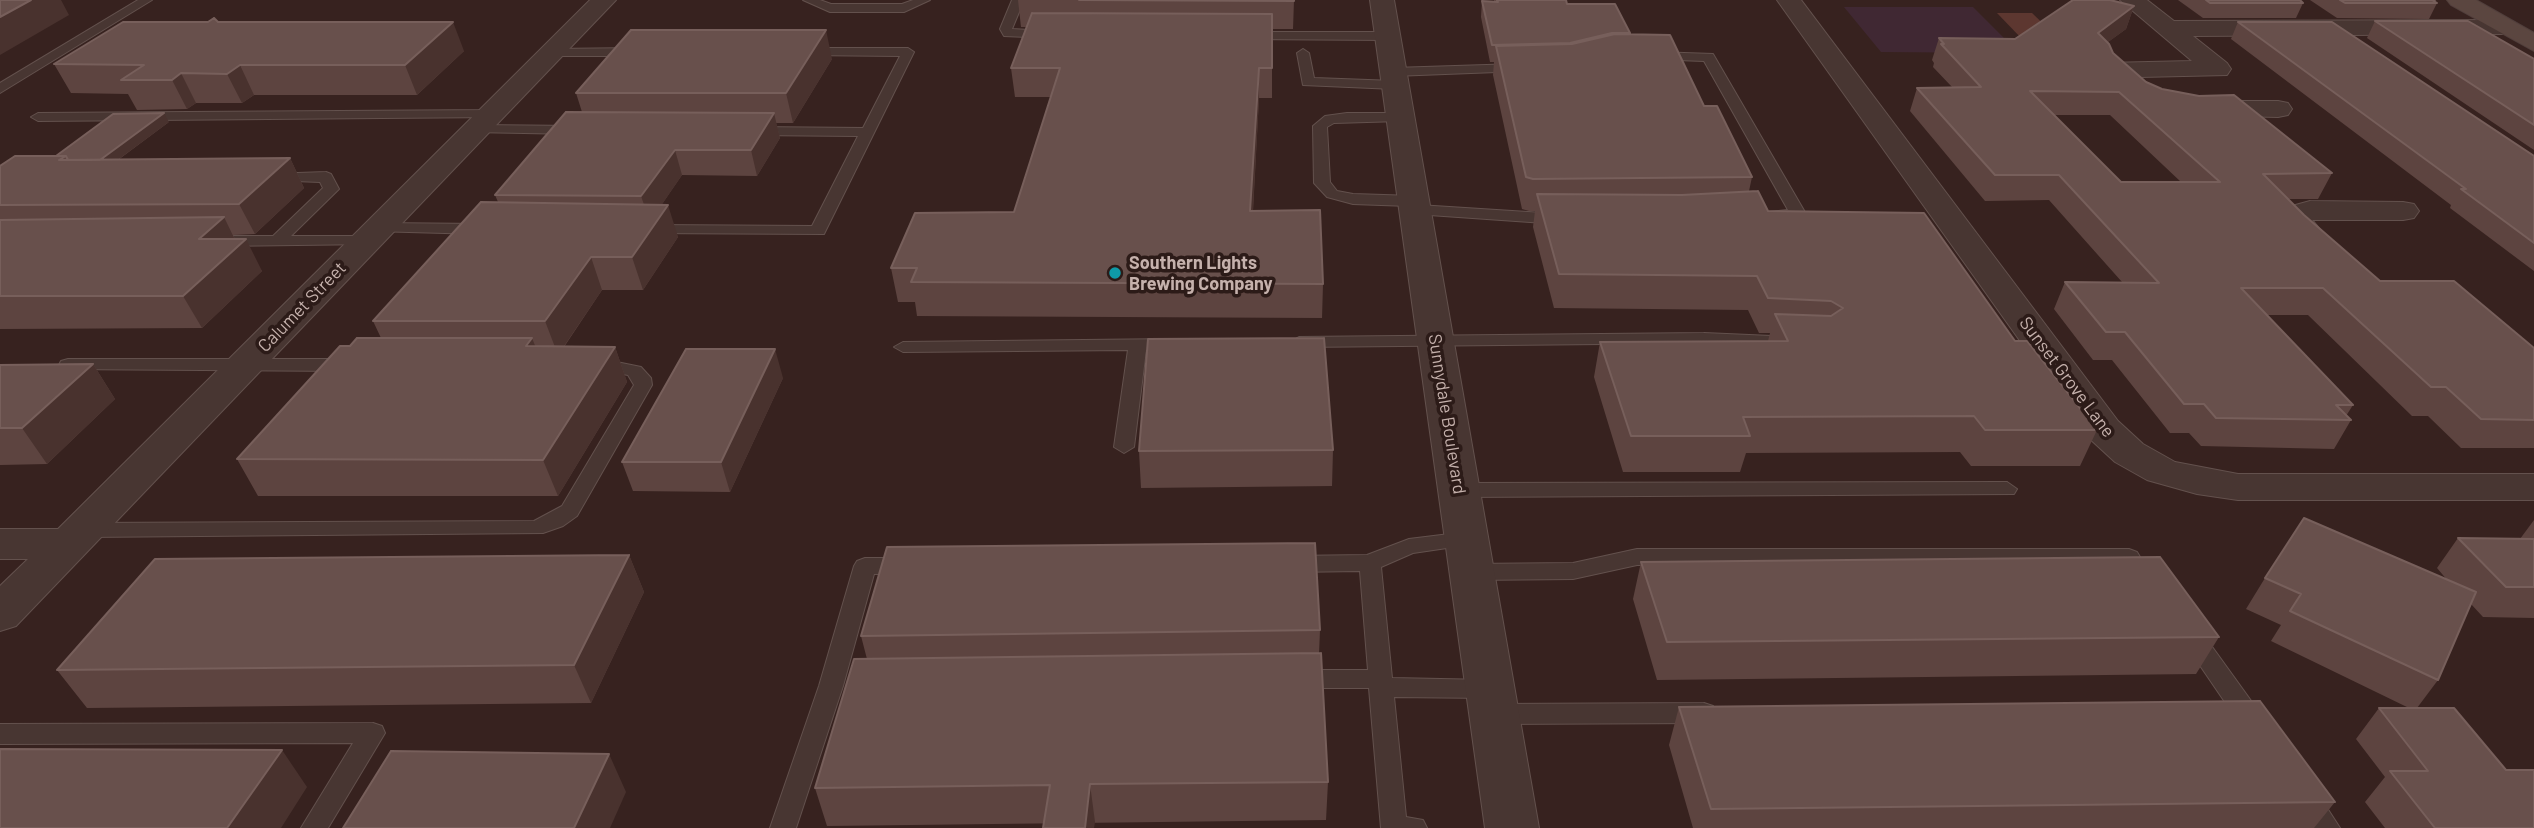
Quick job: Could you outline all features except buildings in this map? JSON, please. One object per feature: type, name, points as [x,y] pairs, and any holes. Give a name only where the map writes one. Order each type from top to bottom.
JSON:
[{"type":"main road","points":[[2459,0],[2534,43]]},
{"type":"street","name":"Calumet Street","points":[[0,614],[604,0]]},
{"type":"street","name":"Sunset Grove Lane","points":[[1789,0],[2104,430],[2130,453],[2161,471],[2197,481],[2238,486],[2534,487]]},
{"type":"street","points":[[2132,0],[2218,69],[2115,69],[2148,98],[2173,106],[2278,109]]},
{"type":"street","points":[[2289,0],[2365,52]]},
{"type":"street","points":[[2169,29],[2505,27]]},
{"type":"street","name":"Sunnydale Boulevard","points":[[1392,62],[1512,828]]},
{"type":"street","points":[[2338,264],[2303,232],[2292,216],[2310,210],[2403,211]]},
{"type":"street","points":[[0,544],[77,537]]},
{"type":"lane","points":[[0,89],[146,0]]},
{"type":"lane","points":[[809,0],[830,8],[904,8],[924,0]]},
{"type":"lane","points":[[1018,0],[1006,29],[1009,33],[1066,36]]},
{"type":"lane","points":[[1235,36],[1392,62],[1528,68]]},
{"type":"lane","points":[[639,230],[818,231],[908,52],[786,51]]},
{"type":"lane","points":[[552,53],[649,52]]},
{"type":"lane","points":[[1303,53],[1308,82],[1392,62]]},
{"type":"lane","points":[[1638,56],[1708,57],[1798,214],[1757,216]]},
{"type":"lane","points":[[1392,62],[1320,126],[1322,183],[1332,194],[1353,199],[1529,219],[1582,219]]},
{"type":"lane","points":[[38,117],[484,122],[589,130]]},
{"type":"lane","points":[[742,131],[868,132]]},
{"type":"lane","points":[[259,177],[326,177],[331,189],[277,241]]},
{"type":"lane","points":[[208,241],[277,241],[502,229]]},
{"type":"lane","points":[[1287,342],[1704,338],[1808,342]]},
{"type":"lane","points":[[903,347],[1192,344]]},
{"type":"lane","points":[[1124,447],[1138,345]]},
{"type":"lane","points":[[55,365],[372,364]]},
{"type":"lane","points":[[77,537],[535,528],[555,521],[570,511],[643,385],[642,378],[634,370],[582,364]]},
{"type":"lane","points":[[1459,490],[2007,489]]},
{"type":"lane","points":[[1275,564],[1370,563],[1409,546],[1573,571],[1637,557],[2137,557],[2145,568]]},
{"type":"lane","points":[[1370,563],[1394,828],[1414,828]]},
{"type":"lane","points":[[783,828],[831,686],[865,566],[933,566]]},
{"type":"lane","points":[[2183,622],[2267,742]]},
{"type":"lane","points":[[1270,678],[1381,683],[1492,701],[1730,712]]},
{"type":"lane","points":[[831,686],[858,685]]},
{"type":"lane","points":[[2216,710],[2244,709]]},
{"type":"lane","points":[[0,734],[373,733],[314,828]]},
{"type":"lane","points":[[2297,785],[2327,828]]},
{"type":"shaded area","points":[[1844,7],[1973,7],[2019,53],[1881,52]]},
{"type":"shaded area","points":[[1997,13],[2032,13],[2060,40],[2023,40]]},
{"type":"place","name":"Southern Lights Brewing Company","points":[[1115,273]]}]
